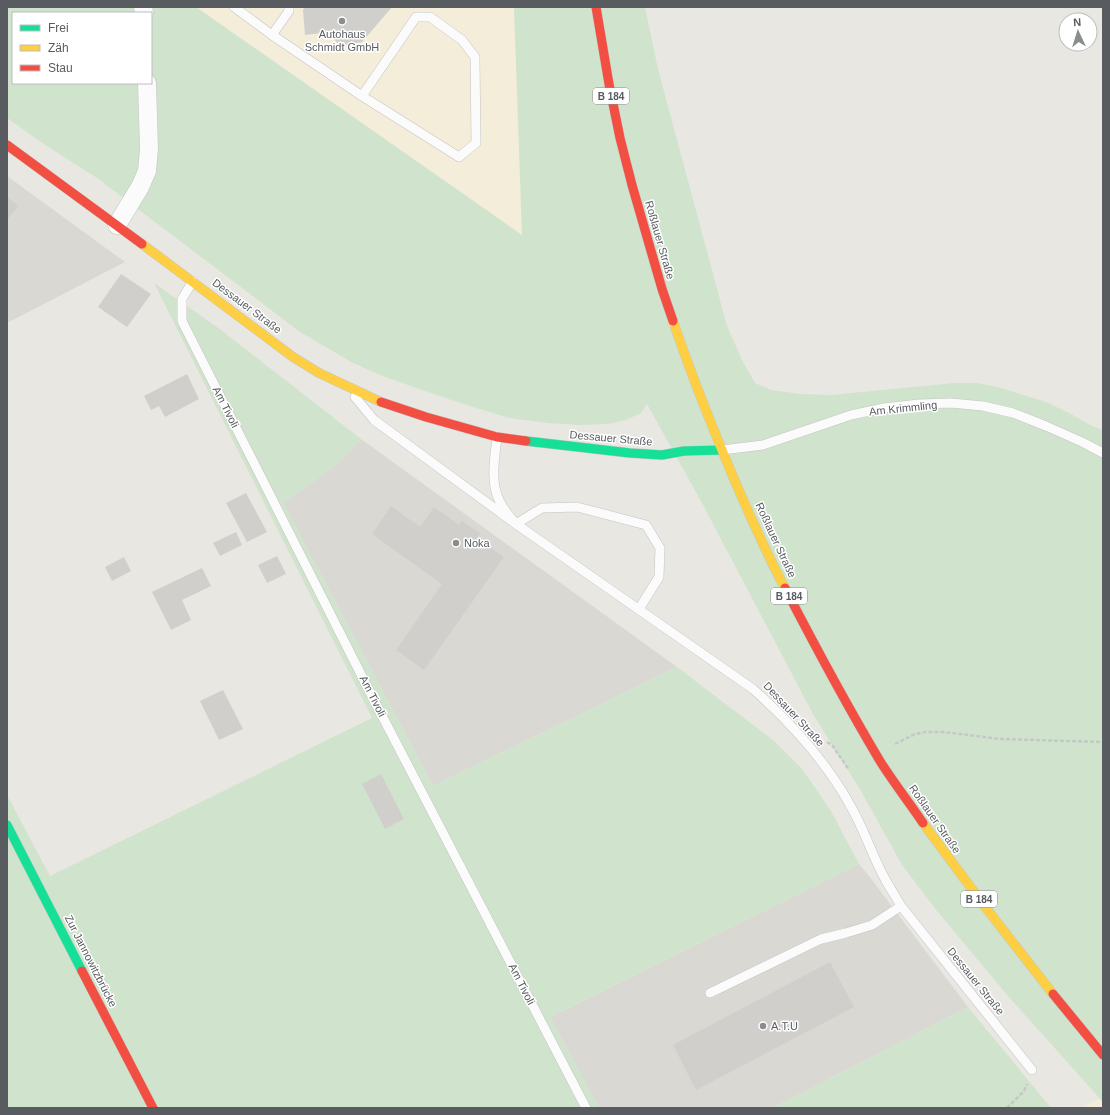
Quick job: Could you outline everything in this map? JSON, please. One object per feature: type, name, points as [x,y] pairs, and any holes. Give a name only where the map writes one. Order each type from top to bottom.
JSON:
[{"type":"main road","name":"Roßlauer Straße","points":[[596,7],[620,138],[662,290],[722,450],[753,522],[783,585],[837,686],[881,762],[935,840],[986,908],[1029,964],[1103,1055]]},
{"type":"main road","name":"Dessauer Straße","points":[[7,146],[117,225],[294,357],[319,373],[384,404],[497,437],[543,444],[662,455],[684,451],[722,450]]},
{"type":"main road","name":"Zur Jannowitzbrücke","points":[[7,825],[153,1108]]},
{"type":"street","points":[[117,225],[140,187],[147,171],[150,149],[147,84]]},
{"type":"lane","points":[[234,7],[272,35],[362,96],[459,157],[476,143],[474,57],[462,40],[430,17],[416,17],[362,96]]},
{"type":"lane","points":[[272,35],[289,11],[289,7]]},
{"type":"lane","name":"Am Tivoli","points":[[193,281],[182,299],[182,321],[377,706],[586,1108]]},
{"type":"lane","points":[[347,387],[374,420],[516,524],[542,508],[577,507],[646,525],[660,548],[659,577],[639,609]]},
{"type":"lane","name":"Am Krimmling","points":[[722,450],[763,445],[851,414],[919,404],[951,403],[983,406],[1013,413],[1082,442],[1103,454]]},
{"type":"lane","name":"Dessauer Straße","points":[[497,437],[494,483],[498,499],[506,513],[516,524],[753,689],[804,739],[834,778],[851,806],[885,879],[901,906],[1032,1070]]},
{"type":"lane","points":[[710,994],[821,939],[872,925],[901,906]]},
{"type":"path","points":[[894,744],[915,734],[926,732],[943,732],[1001,738],[1103,742]]},
{"type":"path","points":[[1007,1108],[1024,1091],[1032,1070]]},
{"type":"shaded area","points":[[196,7],[514,7],[523,236]]},
{"type":"shaded area","points":[[7,176],[125,262],[7,323]]},
{"type":"shaded area","points":[[361,439],[677,667],[433,786],[283,503],[336,465]]},
{"type":"shaded area","points":[[859,864],[968,1007],[773,1108],[599,1108],[550,1017]]},
{"type":"shaded area","points":[[1099,1099],[1103,1102],[1103,1108],[1080,1108]]},
{"type":"green space","points":[[7,7],[196,7],[522,235],[514,7],[645,7],[658,69],[727,326],[743,362],[755,383],[771,390],[801,394],[831,395],[954,383],[978,383],[1001,388],[1046,402],[1092,426],[1103,430],[1103,1102],[1008,996],[937,911],[902,865],[861,791],[814,716],[702,503],[647,404],[641,413],[626,420],[608,424],[580,425],[547,423],[509,418],[385,377],[353,363],[300,332],[97,178],[7,118]]},
{"type":"green space","points":[[154,283],[217,327],[361,439],[336,465],[283,503],[433,786],[677,667],[773,740],[803,770],[831,811],[859,864],[550,1017],[599,1108],[7,1108],[7,795],[50,876],[372,718]]},
{"type":"green space","points":[[968,1007],[1051,1108],[773,1108]]},
{"type":"building","name":"Autohaus Schmidt GmbH","points":[[305,7],[392,7],[362,42],[340,46],[328,32],[305,35],[303,10]]},
{"type":"building","points":[[7,197],[18,206],[7,220]]},
{"type":"building","points":[[121,274],[151,294],[127,327],[98,307]]},
{"type":"building","points":[[187,374],[199,399],[165,417],[159,406],[151,410],[144,396]]},
{"type":"building","points":[[246,493],[267,532],[247,542],[226,503]]},
{"type":"building","points":[[391,506],[420,527],[434,507],[459,525],[462,521],[480,533],[477,538],[504,557],[424,670],[396,650],[442,584],[372,534]]},
{"type":"building","points":[[236,532],[242,545],[220,556],[213,543]]},
{"type":"building","points":[[277,556],[286,574],[267,583],[258,565]]},
{"type":"building","points":[[124,557],[131,571],[112,581],[105,567]]},
{"type":"building","points":[[202,568],[211,586],[182,600],[191,620],[171,630],[152,592]]},
{"type":"building","points":[[223,690],[243,729],[219,740],[200,701]]},
{"type":"building","points":[[381,774],[404,819],[385,829],[362,784]]},
{"type":"building","name":"A.T.U","points":[[830,962],[854,1007],[696,1090],[673,1045]]},
{"type":"traffic: fast","points":[[526,441],[630,453],[662,455],[684,451],[722,450]]},
{"type":"traffic: fast","points":[[7,825],[82,971]]},
{"type":"traffic: slow","points":[[142,244],[293,357],[319,373],[381,402]]},
{"type":"traffic: slow","points":[[673,321],[728,466],[785,588]]},
{"type":"traffic: slow","points":[[923,823],[986,908],[1053,994]]},
{"type":"traffic: jam","points":[[596,7],[620,138],[662,289],[673,321]]},
{"type":"traffic: jam","points":[[7,145],[142,244]]},
{"type":"traffic: jam","points":[[381,402],[426,417],[497,437],[526,441]]},
{"type":"traffic: jam","points":[[785,588],[867,740],[885,769],[923,823]]},
{"type":"traffic: jam","points":[[82,971],[153,1108]]},
{"type":"traffic: jam","points":[[1053,994],[1103,1055]]},
{"type":"place","name":"Autohaus Schmidt GmbH","points":[[342,21]]},
{"type":"place","name":"Noka","points":[[456,543]]},
{"type":"place","name":"A.T.U","points":[[763,1026]]}]
